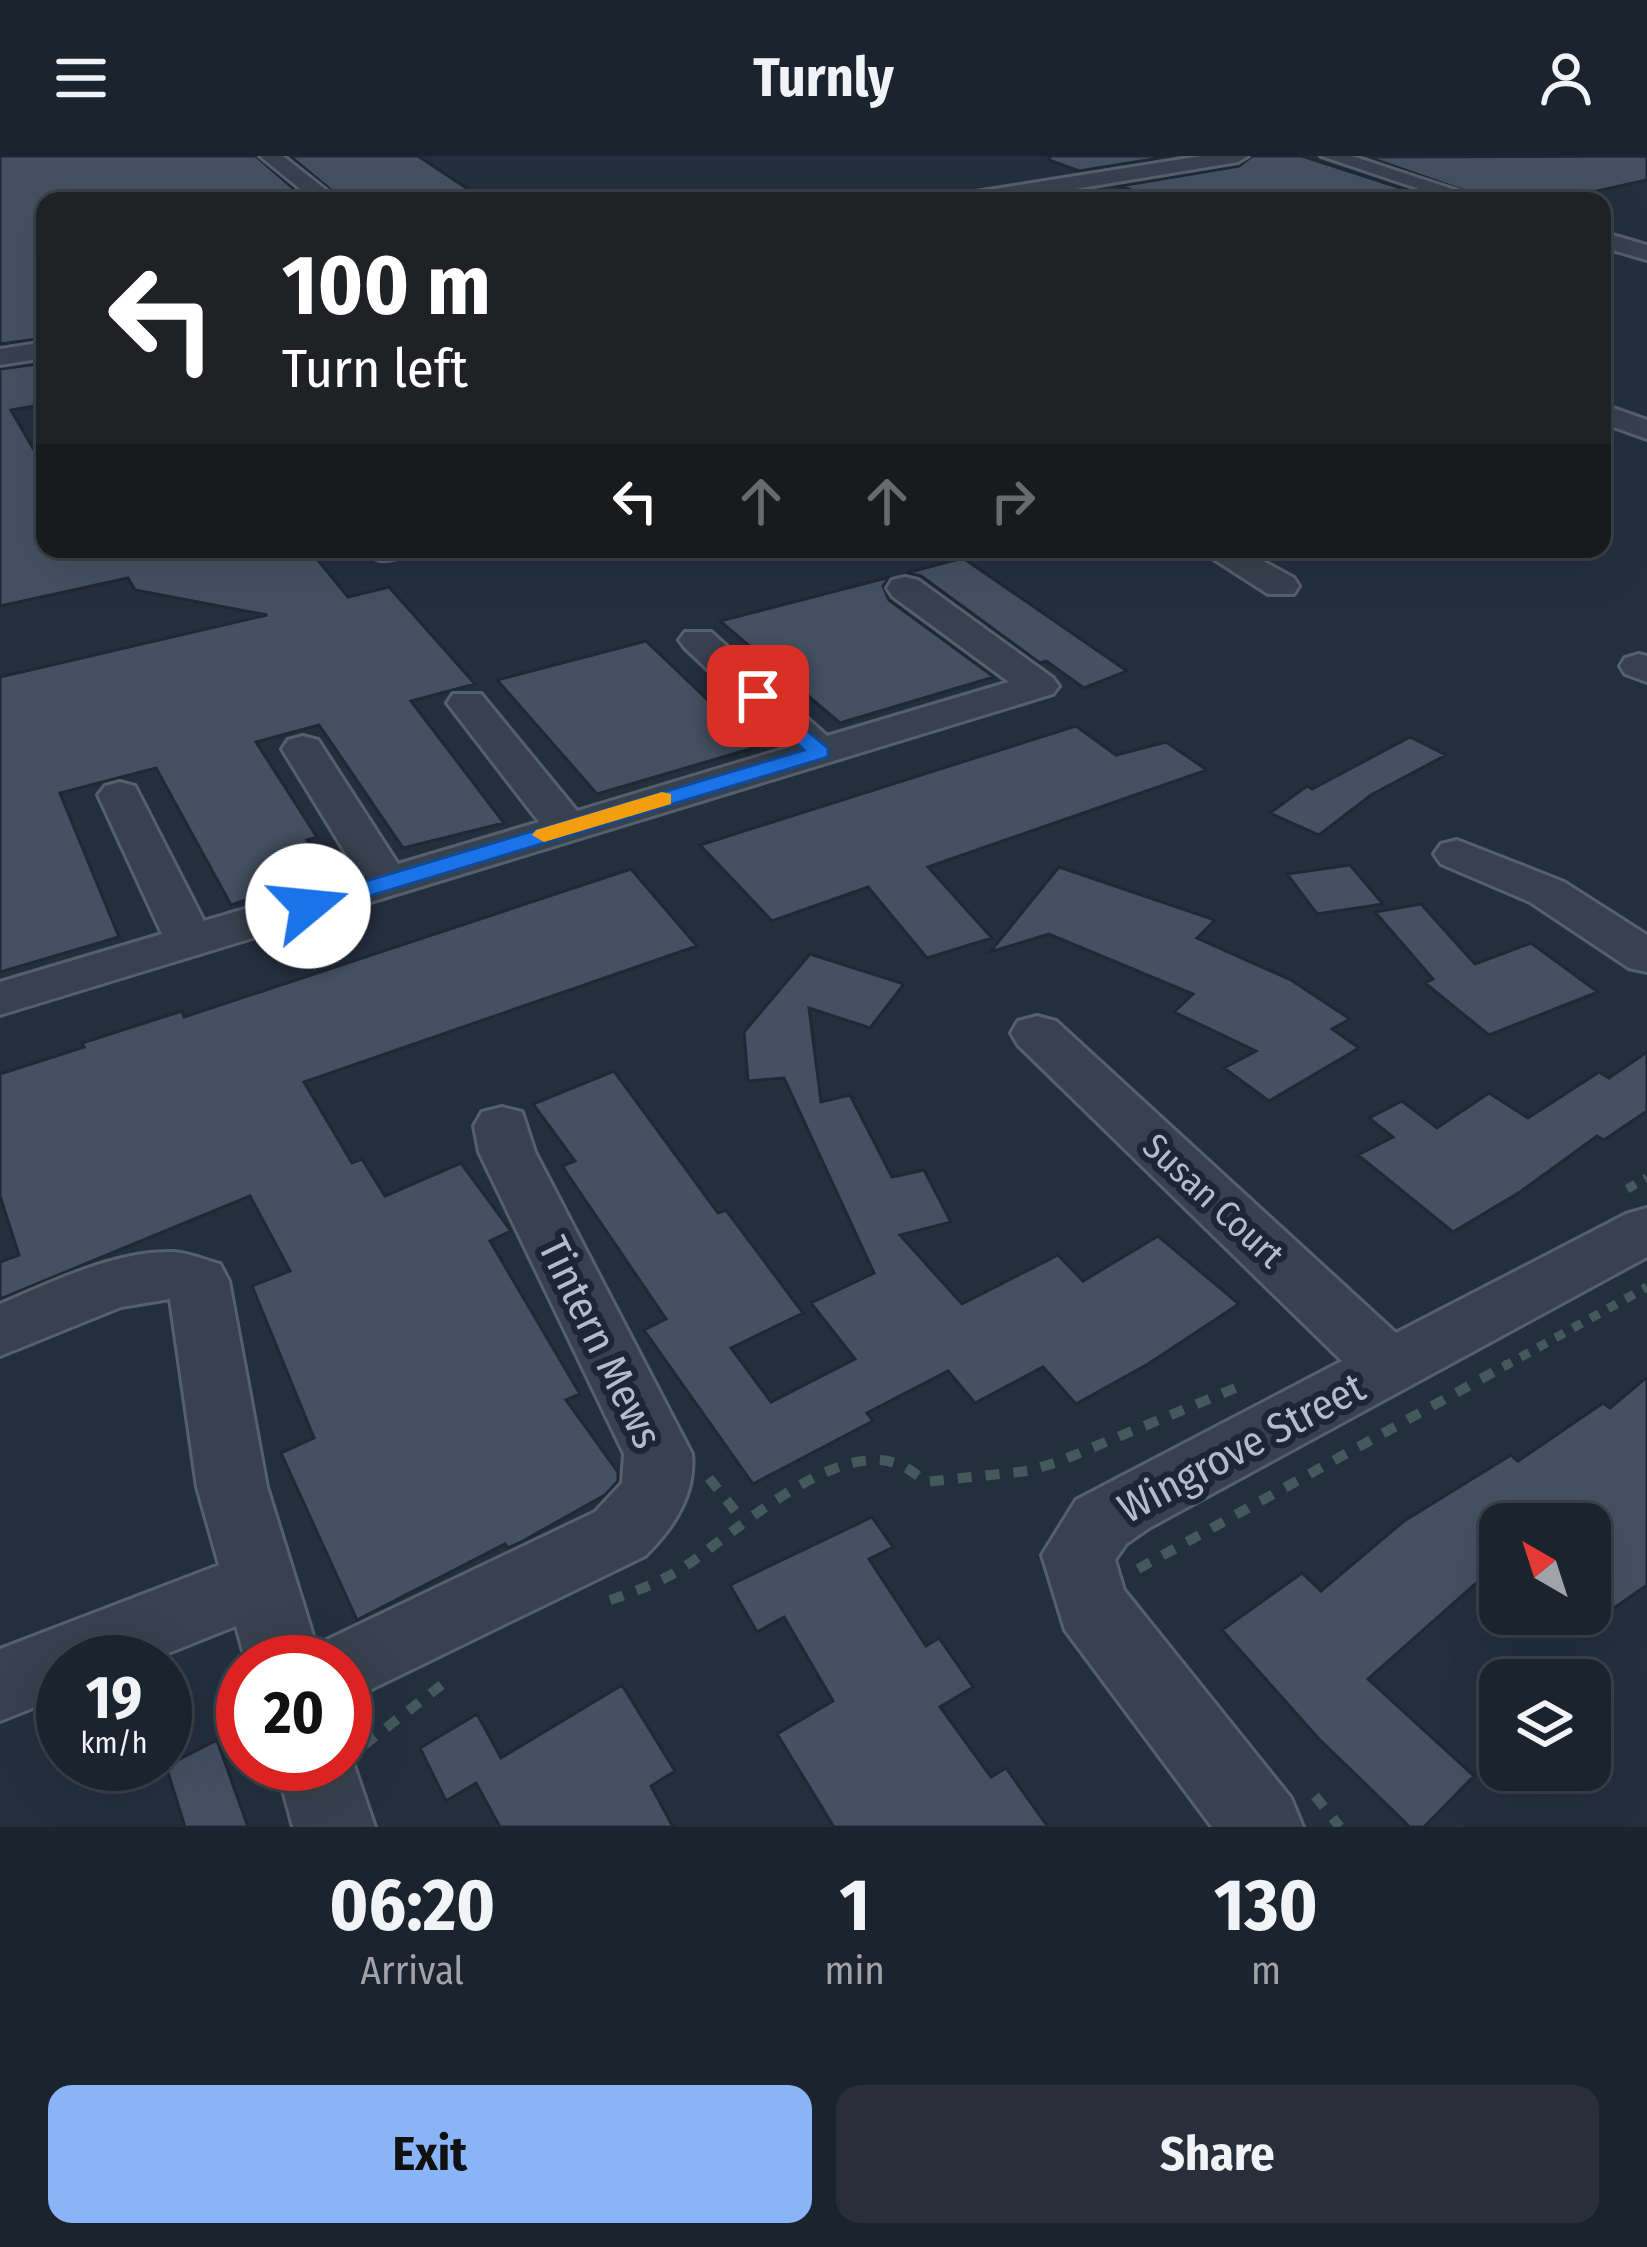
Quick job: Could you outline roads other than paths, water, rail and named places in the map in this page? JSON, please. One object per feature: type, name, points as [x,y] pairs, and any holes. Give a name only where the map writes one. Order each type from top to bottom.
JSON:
[{"type":"street","points":[[270,156],[316,192]]},
{"type":"street","points":[[1019,192],[1238,156]]},
{"type":"street","points":[[1331,156],[1449,192]]},
{"type":"street","points":[[1032,190],[1037,192]]},
{"type":"street","points":[[1611,242],[1647,253]]},
{"type":"street","points":[[0,357],[36,351]]},
{"type":"street","points":[[1611,416],[1647,430]]},
{"type":"street","points":[[1231,558],[1281,586]]},
{"type":"street","points":[[0,999],[1039,686],[904,588]]},
{"type":"street","points":[[698,640],[820,752]]},
{"type":"street","points":[[467,704],[567,828]]},
{"type":"street","points":[[303,749],[387,883]]},
{"type":"street","points":[[120,795],[190,942]]},
{"type":"street","points":[[1457,854],[1547,892],[1647,957]]},
{"type":"street","name":"Susan Court","points":[[1037,1033],[1391,1368]]},
{"type":"street","name":"Tintern Mews","points":[[372,1653],[620,1534],[644,1512],[662,1476],[658,1454],[507,1152],[502,1126]]},
{"type":"street","name":"Wingrove Street","points":[[1286,1809],[1090,1606],[1078,1556],[1101,1522],[1124,1507],[1391,1368],[1626,1216]]},
{"type":"street","points":[[0,1331],[151,1276],[178,1274],[198,1281],[232,1486],[275,1635]]},
{"type":"street","points":[[0,1685],[258,1583]]},
{"type":"street","points":[[324,1791],[334,1827]]}]
